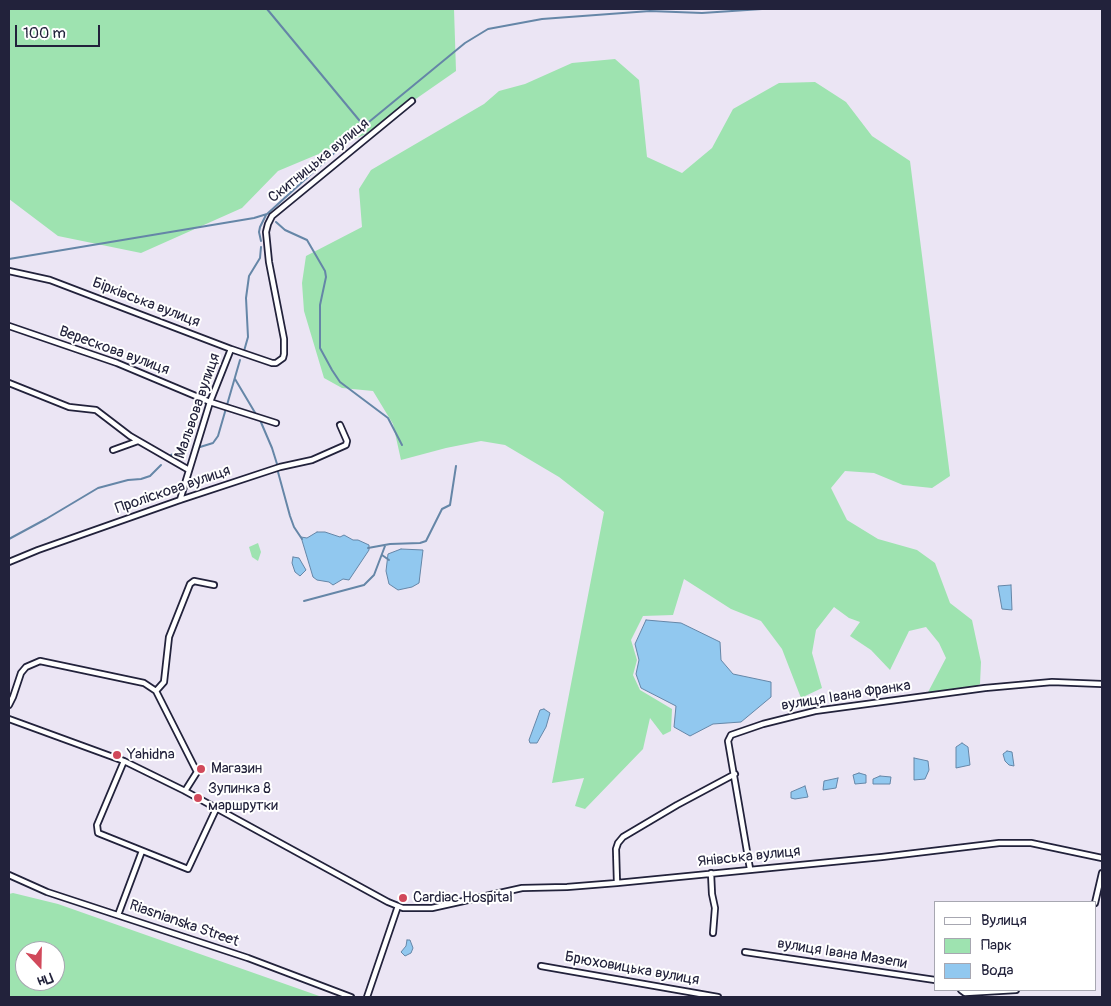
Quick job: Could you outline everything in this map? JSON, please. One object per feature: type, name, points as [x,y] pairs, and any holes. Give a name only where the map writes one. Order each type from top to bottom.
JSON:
[{"type":"street","name":"Скитницька вулиця","points":[[272,363],[280,361],[284,354],[284,339],[269,262],[266,232],[272,216],[412,102]]},
{"type":"street","name":"Бірківська вулиця","points":[[9,271],[50,280],[272,363]]},
{"type":"street","name":"Верескова вулиця","points":[[9,326],[117,363],[210,402],[276,422]]},
{"type":"street","name":"Мальвова вулиця","points":[[180,500],[210,402],[231,349]]},
{"type":"street","points":[[9,382],[69,407],[96,410],[138,441],[189,470]]},
{"type":"street","name":"Проліскова вулиця","points":[[9,562],[180,500],[280,467],[312,460],[346,445],[347,441],[340,425]]},
{"type":"street","points":[[113,450],[138,441]]},
{"type":"street","points":[[156,691],[164,682],[169,637],[190,584],[194,581],[214,585]]},
{"type":"street","points":[[9,705],[21,673],[26,666],[40,661],[144,683],[156,691],[197,772],[185,790]]},
{"type":"street","name":"вулиця Івана Франка","points":[[750,869],[728,740],[731,735],[815,711],[985,688],[1052,682],[1102,684]]},
{"type":"street","points":[[9,719],[124,761],[185,790],[398,906],[367,997]]},
{"type":"street","points":[[124,761],[97,826],[98,833],[188,869],[216,807]]},
{"type":"street","points":[[617,883],[616,849],[622,837],[676,805],[735,774]]},
{"type":"street","name":"Янівська вулиця","points":[[398,906],[432,908],[522,888],[617,883],[999,843],[1031,843],[1102,858]]},
{"type":"street","points":[[118,915],[142,851]]},
{"type":"street","points":[[711,873],[715,908],[713,933]]},
{"type":"street","points":[[1095,901],[1102,873]]},
{"type":"street","name":"Riasnianska Street","points":[[9,875],[47,892],[248,958],[351,997]]},
{"type":"street","name":"вулиця Івана Мазепи","points":[[745,952],[934,980]]},
{"type":"street","name":"Брюховицька вулиця","points":[[541,966],[718,997]]},
{"type":"street","points":[[966,995],[990,991],[990,997]]},
{"type":"green space","points":[[9,9],[454,9],[456,71],[364,135],[278,171],[242,208],[141,253],[58,236],[9,199]]},
{"type":"green space","points":[[615,59],[639,80],[647,157],[682,173],[712,148],[733,109],[779,83],[815,82],[846,102],[872,136],[910,161],[950,476],[932,488],[903,485],[874,473],[845,471],[831,488],[847,520],[878,539],[917,550],[935,563],[950,603],[972,620],[981,662],[980,684],[958,693],[926,696],[946,658],[939,643],[926,627],[909,631],[890,670],[871,650],[850,636],[860,622],[849,618],[834,607],[816,630],[812,653],[822,688],[801,698],[782,649],[761,621],[731,609],[684,579],[673,615],[643,616],[631,640],[637,660],[633,675],[640,690],[672,709],[671,731],[663,735],[650,718],[643,749],[585,809],[575,806],[584,778],[552,783],[604,512],[559,477],[505,445],[481,441],[401,460],[393,424],[373,391],[342,388],[324,378],[304,311],[302,283],[306,256],[362,227],[359,189],[371,170],[484,104],[499,91],[525,84],[572,63]]},
{"type":"green space","points":[[258,543],[261,552],[258,561],[252,557],[249,547]]},
{"type":"green space","points":[[13,893],[58,904],[322,997],[9,997],[9,894]]},
{"type":"water","points":[[317,532],[325,532],[340,537],[344,535],[369,545],[369,550],[349,580],[343,579],[333,585],[313,577],[301,537],[307,538]]},
{"type":"water","points":[[401,549],[423,550],[419,583],[412,587],[398,590],[389,584],[386,571],[388,554]]},
{"type":"water","points":[[293,557],[299,558],[306,570],[300,576],[295,572],[292,563]]},
{"type":"water","points":[[1011,585],[1012,610],[1002,609],[998,586]]},
{"type":"water","points":[[646,620],[681,623],[720,642],[721,660],[733,674],[771,682],[771,697],[741,722],[713,724],[690,736],[674,727],[676,706],[641,688],[636,674],[639,660],[635,644]]},
{"type":"water","points":[[544,709],[550,713],[546,727],[537,743],[530,743],[529,740],[540,710]]},
{"type":"water","points":[[962,743],[968,747],[970,765],[956,768],[956,747]]},
{"type":"water","points":[[1007,751],[1012,752],[1014,766],[1009,765],[1005,761],[1003,754]]},
{"type":"water","points":[[914,758],[928,761],[929,770],[925,779],[914,780]]},
{"type":"water","points":[[859,773],[866,775],[866,783],[855,784],[853,775]]},
{"type":"water","points":[[880,776],[891,777],[890,784],[873,784],[873,779]]},
{"type":"water","points":[[838,778],[836,788],[823,790],[824,781]]},
{"type":"water","points":[[805,786],[808,797],[791,798],[791,792]]},
{"type":"water","points":[[407,940],[410,940],[413,948],[411,953],[405,956],[401,952],[406,946]]},
{"type":"waterway","points":[[267,9],[364,126]]},
{"type":"waterway","points":[[9,259],[254,218],[267,214],[364,126],[465,43],[488,29],[542,19],[650,11],[702,13],[762,9]]},
{"type":"waterway","points":[[261,241],[259,232],[266,215]]},
{"type":"waterway","points":[[276,222],[285,230],[307,240],[325,271],[326,277],[320,305],[320,348],[332,370],[340,382],[388,418],[402,445]]},
{"type":"waterway","points":[[244,351],[248,337],[246,298],[249,276],[260,258],[261,247]]},
{"type":"waterway","points":[[200,447],[213,443],[218,436],[240,360]]},
{"type":"waterway","points":[[235,379],[257,416]]},
{"type":"waterway","points":[[260,420],[277,464]]},
{"type":"waterway","points":[[171,455],[184,450]]},
{"type":"waterway","points":[[9,539],[98,488],[150,476],[161,465]]},
{"type":"waterway","points":[[368,548],[426,541],[442,509],[450,505],[456,466]]},
{"type":"waterway","points":[[278,472],[290,516],[294,527],[302,539]]},
{"type":"waterway","points":[[304,601],[364,585],[374,575],[385,546]]},
{"type":"waterway","points":[[382,555],[389,560]]},
{"type":"place","name":"Yahidna","points":[[117,755]]},
{"type":"place","name":"Магазин","points":[[201,769]]},
{"type":"place","name":"Зупинка 8 маршрутки","points":[[198,798]]},
{"type":"place","name":"Cardiac Hospital","points":[[403,898]]}]
